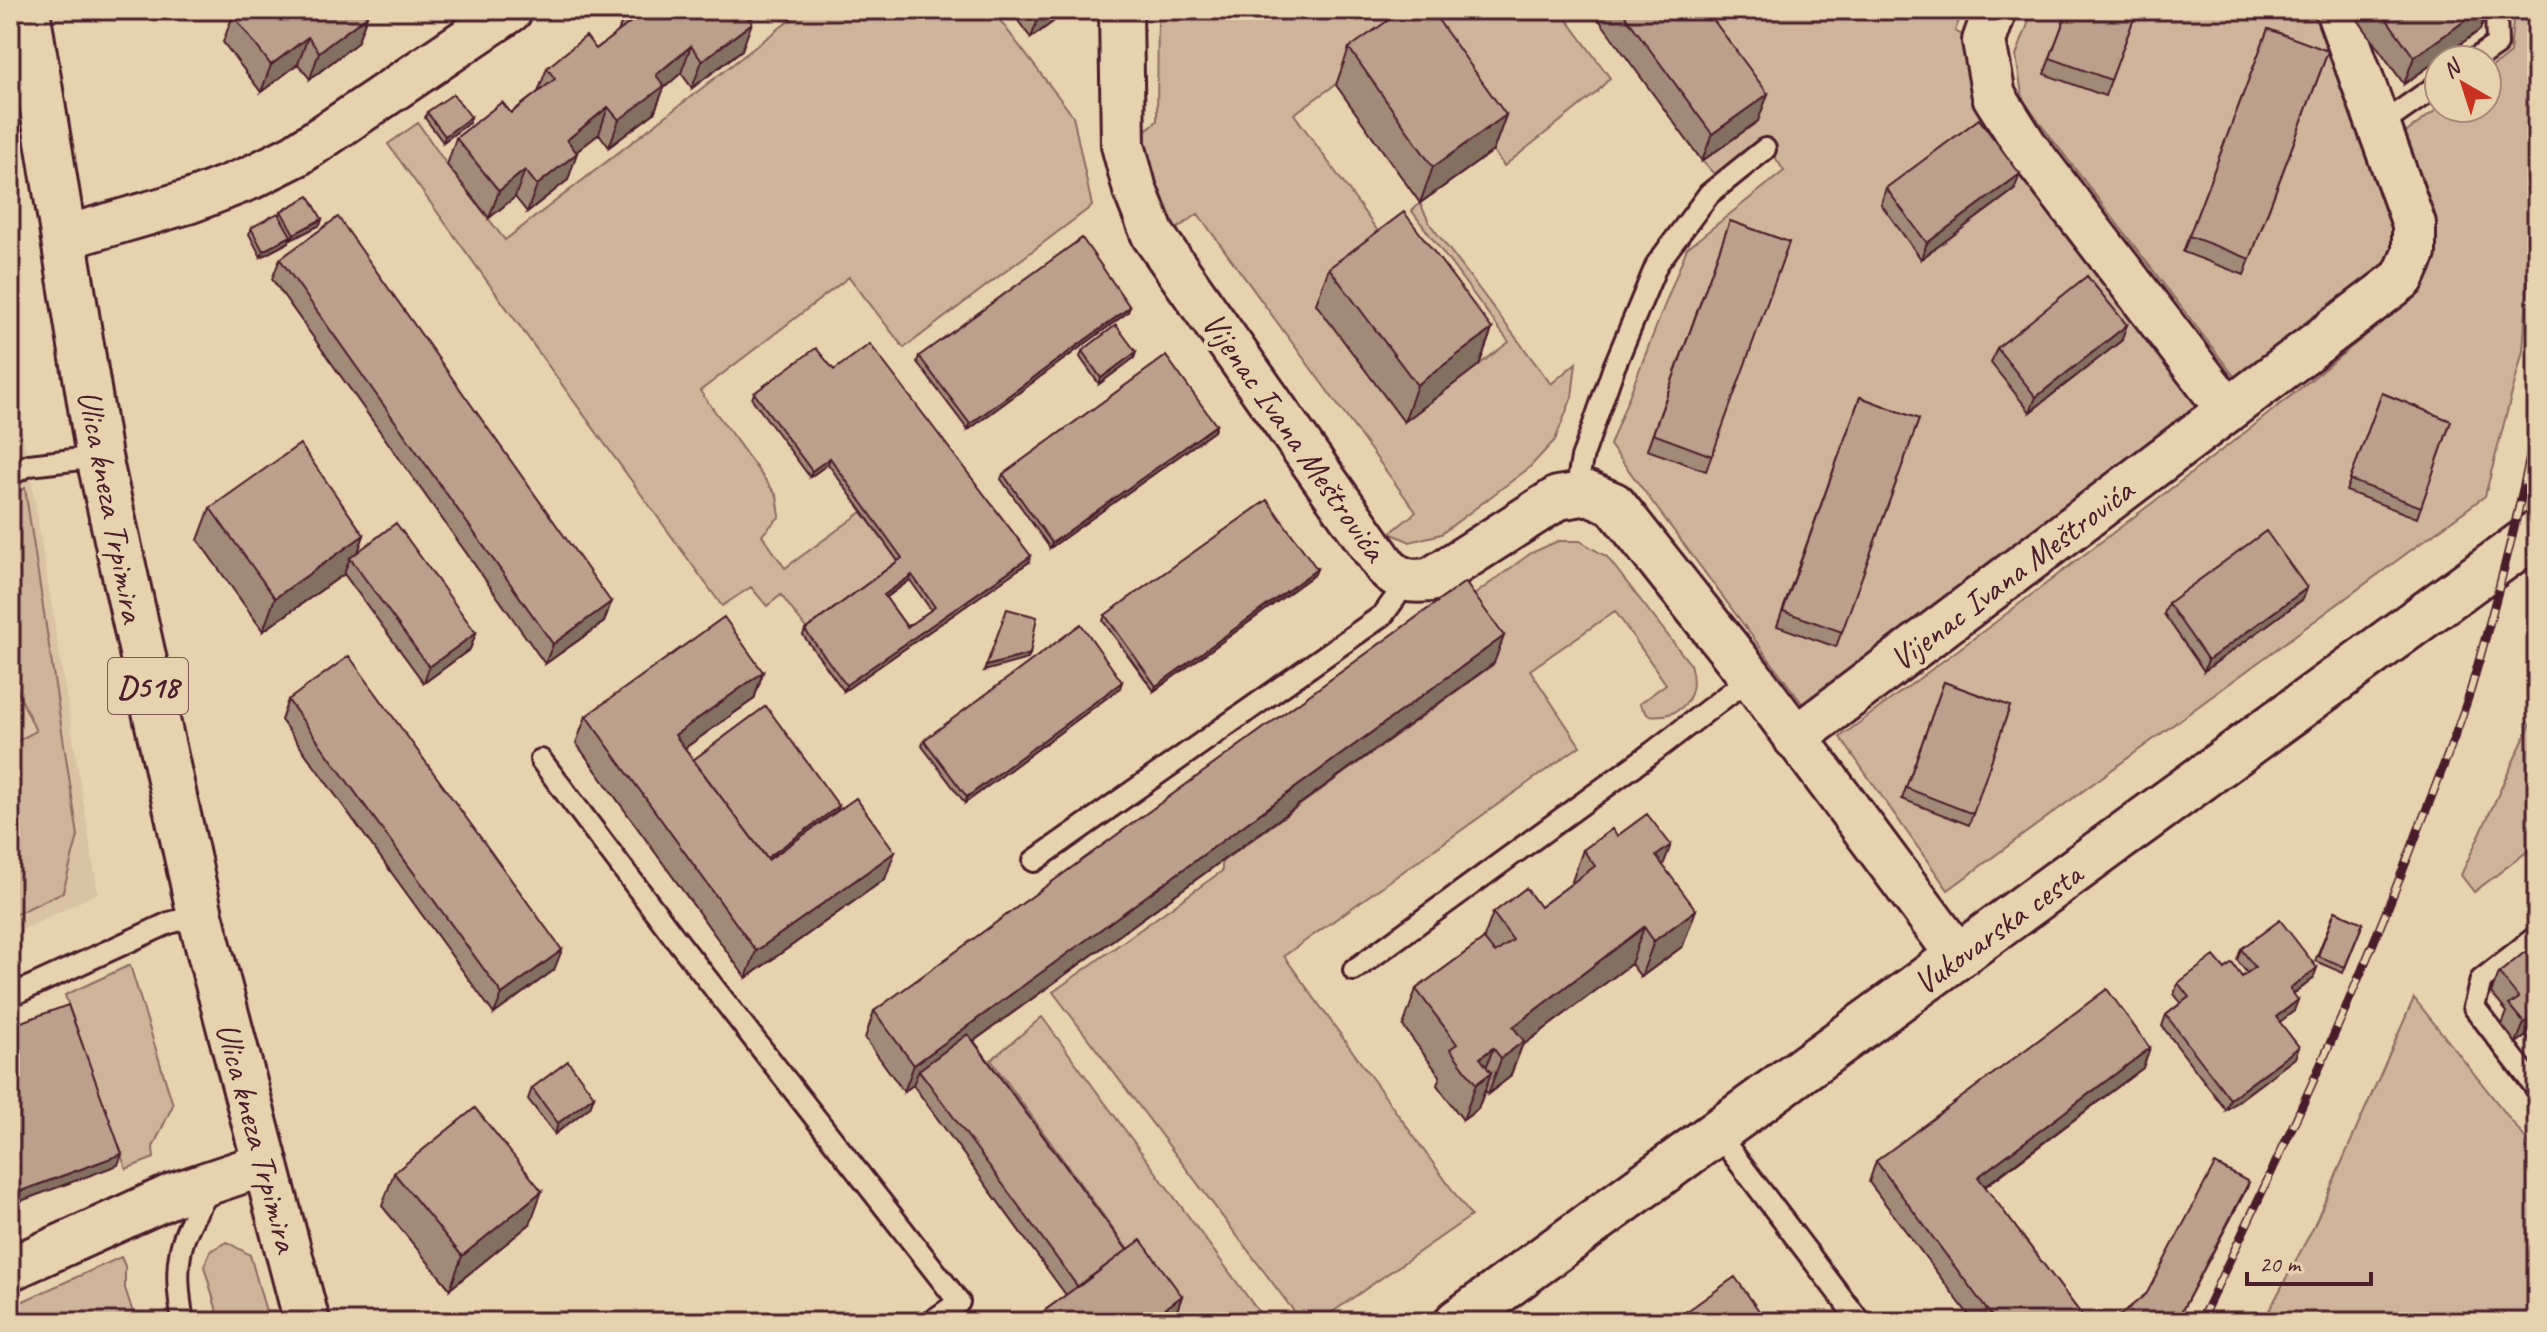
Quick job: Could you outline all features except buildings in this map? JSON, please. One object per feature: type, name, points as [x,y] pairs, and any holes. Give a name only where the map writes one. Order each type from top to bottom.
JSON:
[{"type":"main road","name":"Ulica kneza Trpimira","points":[[27,10],[99,457],[200,915],[307,1322]]},
{"type":"main road","name":"Vukovarska cesta","points":[[1457,1322],[2537,533]]},
{"type":"street","points":[[63,238],[191,201],[250,178],[296,155],[511,10]]},
{"type":"street","name":"Vijenac Ivana Meštrovića","points":[[1121,10],[1123,145],[1135,190],[1153,235],[1386,567],[1398,579],[1413,582],[1430,580],[1558,498],[1576,493]]},
{"type":"street","points":[[1995,10],[1984,41],[1994,96],[2027,148],[2228,410]]},
{"type":"street","name":"Vijenac Ivana Meštrovića","points":[[1795,738],[2403,278],[2414,253],[2414,224],[2337,10]]},
{"type":"street","points":[[1576,493],[1600,496],[1614,504],[1751,677],[1958,956]]},
{"type":"street","points":[[10,1269],[126,1214],[218,1177],[265,1164]]},
{"type":"lane","points":[[2496,10],[2497,44]]},
{"type":"lane","points":[[2379,126],[2423,95]]},
{"type":"lane","points":[[1576,493],[1582,458],[1614,367],[1657,264],[1709,194],[1765,149]]},
{"type":"lane","points":[[10,475],[29,465],[99,457]]},
{"type":"lane","points":[[1034,861],[1383,615],[1396,597],[1398,579]]},
{"type":"lane","points":[[1354,970],[1751,677]]},
{"type":"lane","points":[[541,760],[746,1031],[959,1302],[931,1322]]},
{"type":"lane","points":[[10,996],[169,923],[200,915]]},
{"type":"lane","points":[[2537,936],[2481,980],[2474,1007],[2537,1089]]},
{"type":"lane","points":[[1717,1133],[1860,1322]]},
{"type":"lane","points":[[183,1322],[177,1286],[178,1257],[190,1219],[218,1177]]},
{"type":"shaded area","points":[[803,10],[992,10],[1073,116],[1092,206],[904,348],[849,277],[700,391],[777,496],[780,516],[762,535],[785,568],[862,512],[900,564],[808,631],[781,595],[767,606],[751,587],[722,606],[388,144],[418,123],[505,240]]},
{"type":"shaded area","points":[[1158,10],[1560,10],[1610,78],[1596,93],[1504,166],[1408,33],[1294,114],[1390,248],[1404,421],[1509,342],[1412,211],[1420,203],[1430,224],[1551,384],[1576,363],[1572,397],[1555,440],[1529,468],[1441,534],[1410,542],[1390,533],[1416,512],[1198,214],[1175,230],[1168,219],[1153,184],[1141,134],[1157,121]]},
{"type":"shaded area","points":[[1677,10],[1963,10],[1955,31],[1973,41],[2211,411],[1804,706],[1610,445],[1687,248],[1784,171],[1764,140],[1715,175],[1702,161],[1757,121]]},
{"type":"shaded area","points":[[2033,10],[2323,10],[2402,227],[2398,262],[2241,385],[2023,101],[2016,56]]},
{"type":"shaded area","points":[[2514,10],[2537,10],[2537,155],[2523,351],[2485,496],[1948,890],[1840,737],[2252,427],[2416,295],[2428,245],[2404,134],[2423,120],[2423,124],[2503,124],[2503,58],[2510,53]]},
{"type":"shaded area","points":[[10,372],[29,465],[98,893],[10,936]]},
{"type":"shaded area","points":[[25,488],[78,836],[63,892],[10,917],[10,745],[36,731],[10,675],[10,497]]},
{"type":"shaded area","points":[[1558,541],[1580,541],[1607,557],[1690,664],[1690,696],[1679,709],[1648,715],[1639,704],[1666,684],[1615,611],[1530,670],[1580,746],[1284,956],[1471,1216],[1318,1322],[1302,1322],[1053,992],[1222,871],[1222,862],[1494,664],[1455,609],[1531,553]]},
{"type":"shaded area","points":[[2537,710],[2537,844],[2474,892],[2461,875]]},
{"type":"shaded area","points":[[130,965],[173,1105],[153,1147],[154,1158],[126,1169],[65,995]]},
{"type":"shaded area","points":[[2414,998],[2537,1153],[2537,1322],[2263,1322],[2312,1230]]},
{"type":"shaded area","points":[[1042,1017],[1266,1322],[1172,1322],[1137,1262],[991,1060]]},
{"type":"shaded area","points":[[227,1242],[250,1255],[269,1322],[220,1322],[204,1266],[210,1251]]},
{"type":"shaded area","points":[[121,1257],[125,1266],[125,1288],[136,1322],[10,1322],[10,1307]]},
{"type":"railway","points":[[2200,1322],[2344,1012],[2453,741],[2498,591],[2537,421]]}]
